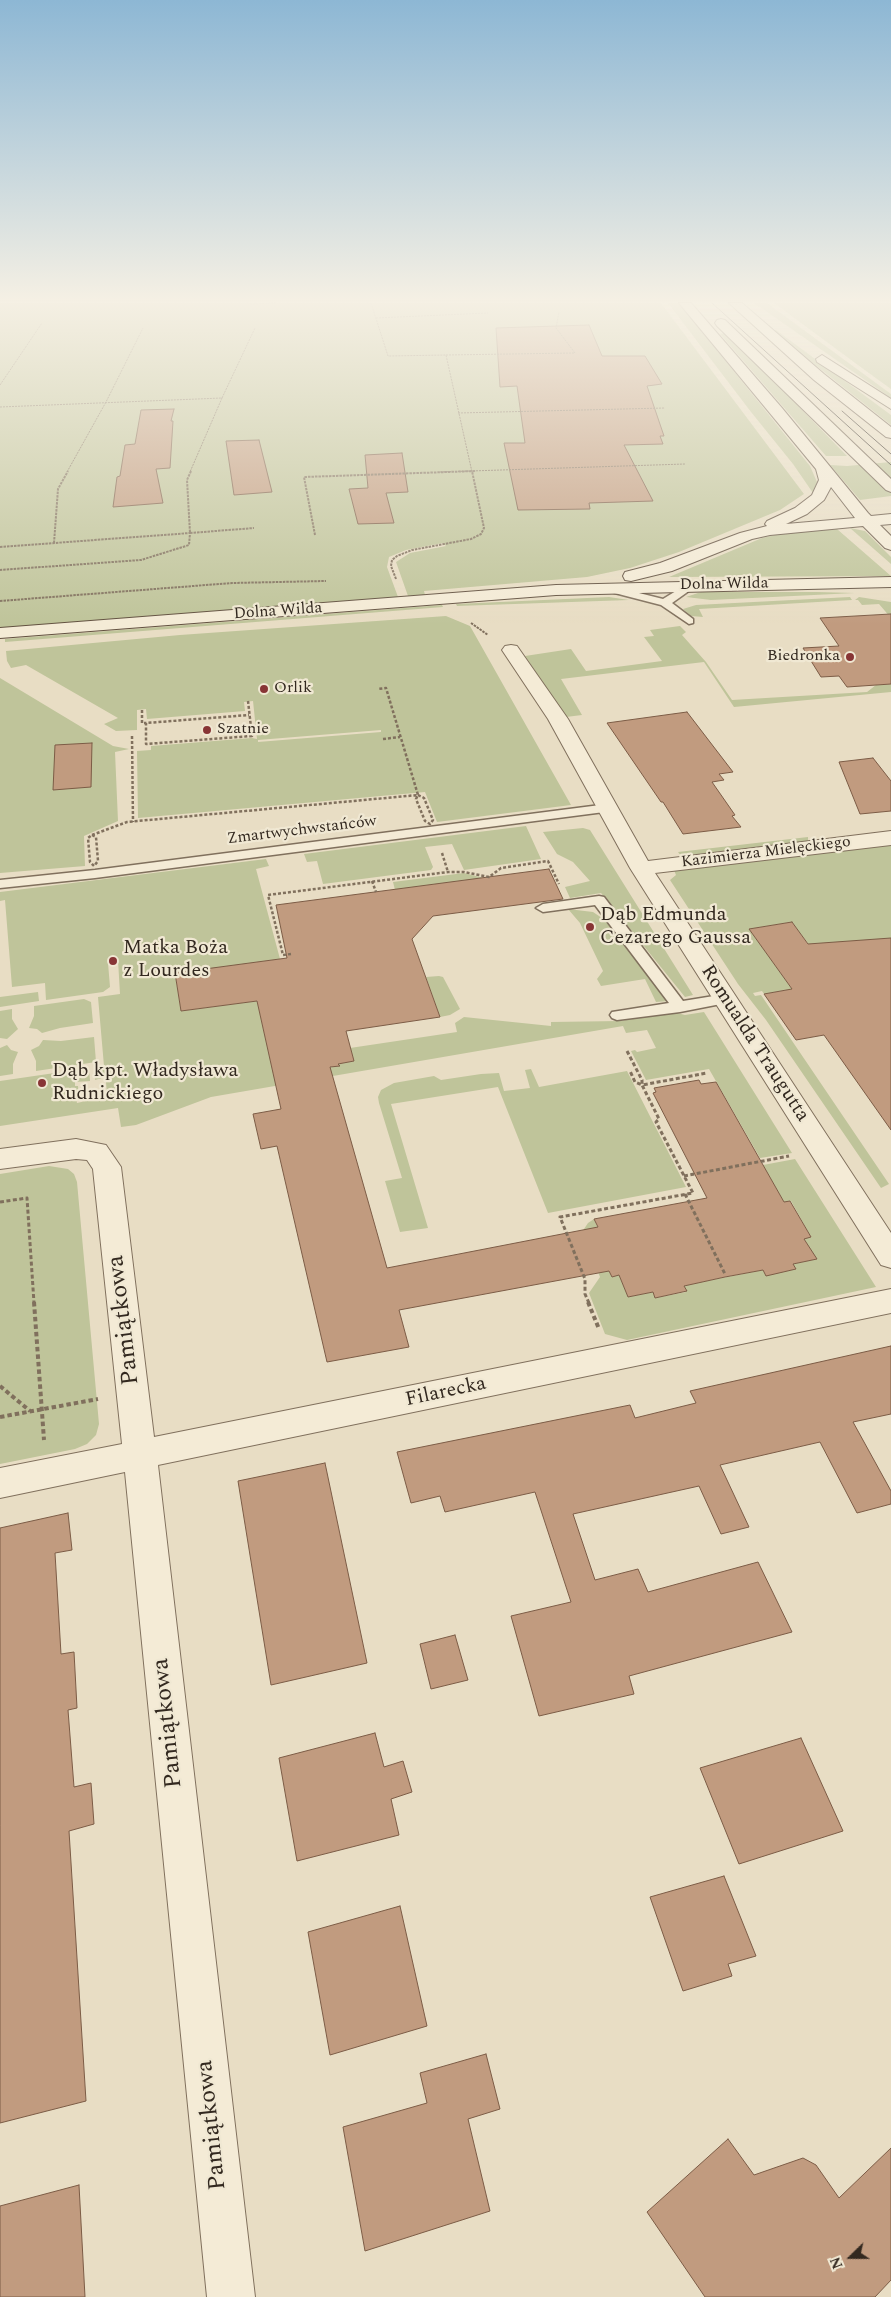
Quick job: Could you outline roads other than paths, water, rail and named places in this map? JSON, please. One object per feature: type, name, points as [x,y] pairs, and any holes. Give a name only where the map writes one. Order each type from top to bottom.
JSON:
[{"type":"street","points":[[776,410],[867,521],[891,545]]},
{"type":"street","points":[[812,410],[891,487]]},
{"type":"street","points":[[861,410],[891,434]]},
{"type":"street","points":[[746,536],[795,514],[819,497],[826,480],[823,469]]},
{"type":"street","name":"Dolna Wilda","points":[[556,590],[628,577],[666,567],[746,536],[780,529],[891,519]]},
{"type":"street","name":"Dolna Wilda","points":[[0,633],[556,590],[891,582]]},
{"type":"street","points":[[799,584],[891,595]]},
{"type":"street","name":"Romualda Traugutta","points":[[511,650],[558,719],[641,868],[891,1257]]},
{"type":"street","name":"Kazimierza Mielęckiego","points":[[641,868],[891,838]]},
{"type":"street","name":"Pamiątkowa","points":[[0,1159],[76,1149],[96,1152],[107,1167],[231,2297]]},
{"type":"street","name":"Filarecka","points":[[0,1483],[891,1301]]},
{"type":"lane","points":[[665,603],[689,586]]},
{"type":"lane","points":[[607,588],[665,603],[689,621]]},
{"type":"lane","name":"Zmartwychwstańców","points":[[0,884],[95,874],[608,808]]},
{"type":"lane","points":[[543,908],[599,900],[680,1006]]},
{"type":"lane","points":[[617,1015],[726,999]]},
{"type":"tram line","points":[[830,410],[891,465]]},
{"type":"tram line","points":[[842,411],[891,454]]},
{"type":"place","name":"Biedronka","points":[[850,657]]},
{"type":"place","name":"Orlik","points":[[264,689]]},
{"type":"place","name":"Szatnie","points":[[207,730]]},
{"type":"place","name":"Dąb Edmunda Cezarego Gaussa","points":[[590,927]]},
{"type":"place","name":"Matka Boża z Lourdes","points":[[113,961]]},
{"type":"place","name":"Dąb kpt. Władysława Rudnickiego","points":[[42,1083]]}]
